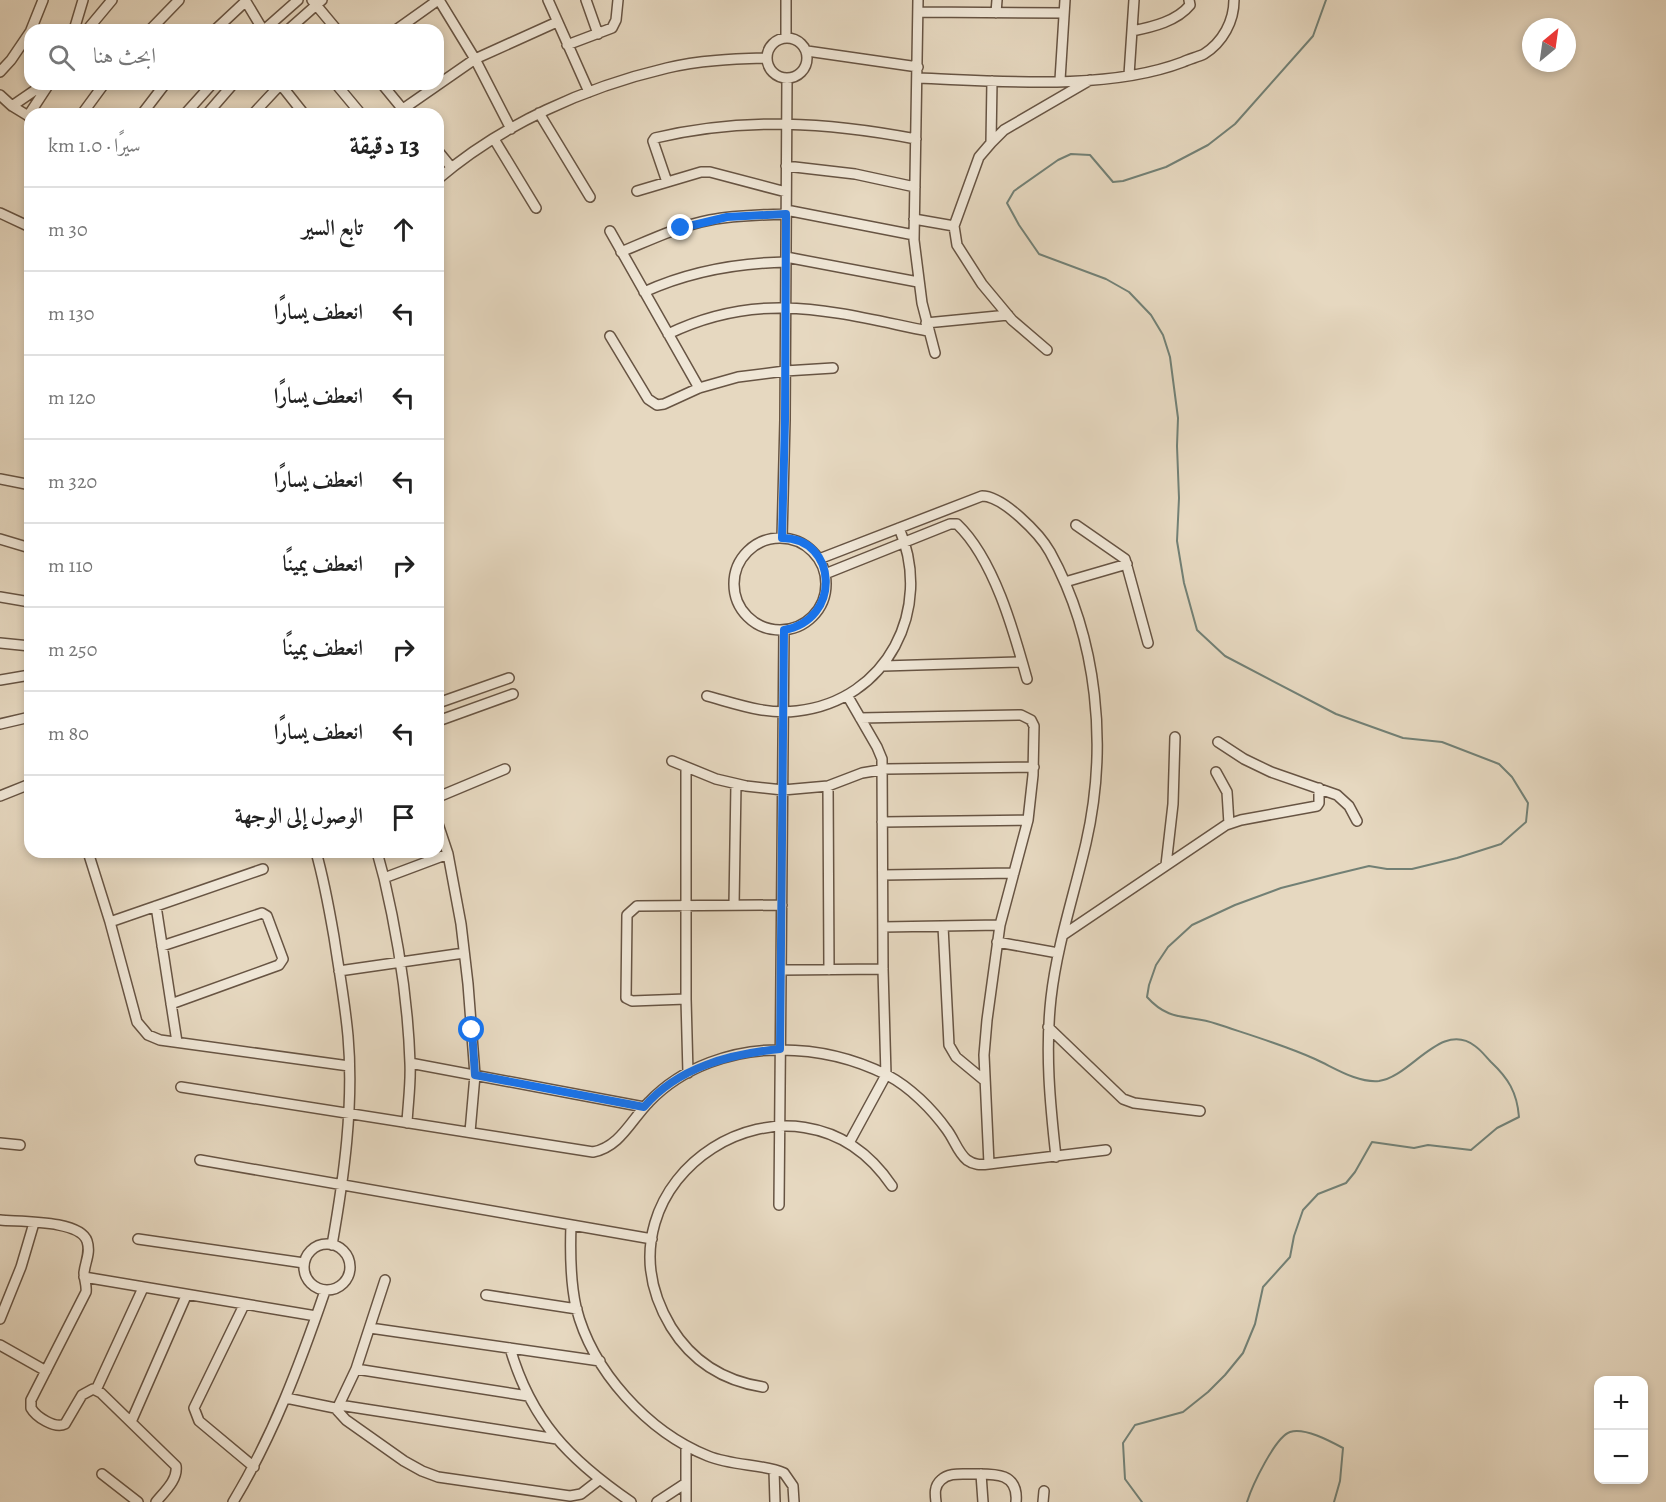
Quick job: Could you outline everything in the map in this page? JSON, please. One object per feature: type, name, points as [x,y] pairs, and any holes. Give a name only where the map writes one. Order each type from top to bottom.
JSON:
[{"type":"street","points":[[34,24],[43,0]]},
{"type":"street","points":[[76,24],[83,0]]},
{"type":"street","points":[[92,24],[112,0]]},
{"type":"street","points":[[156,24],[179,0]]},
{"type":"street","points":[[271,24],[298,0]]},
{"type":"street","points":[[405,24],[439,0],[475,59],[511,129]]},
{"type":"street","points":[[548,0],[589,92]]},
{"type":"street","points":[[586,0],[598,34]]},
{"type":"street","points":[[567,45],[614,26],[618,0]]},
{"type":"street","points":[[786,0],[786,37]]},
{"type":"street","points":[[916,0],[918,78],[914,235],[918,282],[935,353]]},
{"type":"street","points":[[996,13],[997,0]]},
{"type":"street","points":[[1060,80],[1065,0]]},
{"type":"street","points":[[1129,75],[1134,0]]},
{"type":"street","points":[[1132,31],[1147,28],[1184,13],[1191,5],[1189,0]]},
{"type":"street","points":[[918,78],[992,81],[1090,80],[1163,69],[1205,53],[1228,31],[1234,0]]},
{"type":"street","points":[[220,24],[245,1],[260,24]]},
{"type":"street","points":[[294,24],[316,2],[332,24]]},
{"type":"street","points":[[918,12],[1064,13]]},
{"type":"street","points":[[444,82],[475,59],[557,22]]},
{"type":"street","points":[[786,37],[799,41],[807,51],[808,58],[804,71],[798,75],[787,78],[774,74],[768,64],[768,52],[774,42],[786,37]]},
{"type":"street","points":[[0,72],[24,41]]},
{"type":"street","points":[[807,51],[918,67]]},
{"type":"street","points":[[444,173],[511,129],[589,92],[668,67],[740,58],[767,58]]},
{"type":"street","points":[[782,538],[787,78]]},
{"type":"street","points":[[1047,350],[1008,315],[982,284],[961,252],[955,237],[954,226],[979,158],[991,143],[1004,130],[1090,80]]},
{"type":"street","points":[[991,143],[992,81]]},
{"type":"street","points":[[12,106],[35,90]]},
{"type":"street","points":[[34,108],[45,90]]},
{"type":"street","points":[[86,108],[100,90]]},
{"type":"street","points":[[147,108],[160,90]]},
{"type":"street","points":[[190,108],[207,90]]},
{"type":"street","points":[[212,108],[228,90]]},
{"type":"street","points":[[259,108],[275,90]]},
{"type":"street","points":[[286,90],[299,108]]},
{"type":"street","points":[[341,90],[356,108]]},
{"type":"street","points":[[387,90],[402,108]]},
{"type":"street","points":[[410,108],[434,90]]},
{"type":"street","points":[[0,95],[24,114]]},
{"type":"street","points":[[539,114],[590,197]]},
{"type":"street","points":[[667,182],[652,144],[655,138],[728,125],[787,123],[853,128],[916,139]]},
{"type":"street","points":[[495,139],[536,208]]},
{"type":"street","points":[[444,158],[451,167]]},
{"type":"street","points":[[786,166],[855,174],[915,187]]},
{"type":"street","points":[[637,191],[710,171],[786,192]]},
{"type":"street","points":[[621,252],[675,230],[710,220],[786,212],[914,235]]},
{"type":"street","points":[[0,213],[24,224]]},
{"type":"street","points":[[914,219],[954,226]]},
{"type":"street","points":[[610,231],[699,388]]},
{"type":"street","points":[[644,292],[675,279],[707,270],[786,260],[918,282]]},
{"type":"street","points":[[668,334],[697,322],[726,314],[785,307],[827,311],[927,327],[1008,315]]},
{"type":"street","points":[[610,336],[648,399],[654,404],[664,404],[699,388],[738,377],[833,368]]},
{"type":"street","points":[[0,479],[24,484]]},
{"type":"street","points":[[819,559],[982,496],[988,496],[1035,531],[1046,545],[1065,582],[1080,623],[1090,665],[1097,746],[1089,824],[1058,953],[1048,1027],[1048,1086],[1056,1156]]},
{"type":"street","points":[[825,574],[950,524],[959,525],[984,562],[999,593],[1012,625],[1027,680]]},
{"type":"street","points":[[1076,525],[1120,554],[1127,564],[1148,643]]},
{"type":"street","points":[[707,696],[752,709],[784,712],[817,707],[856,691],[884,666],[900,637],[910,601],[912,576],[905,542],[899,528]]},
{"type":"street","points":[[782,538],[802,543],[819,559],[825,574],[826,590],[817,611],[806,622],[784,630],[761,626],[748,617],[739,604],[734,582],[740,559],[764,540],[782,538]]},
{"type":"street","points":[[0,539],[24,546]]},
{"type":"street","points":[[1065,582],[1127,564]]},
{"type":"street","points":[[0,597],[24,601]]},
{"type":"street","points":[[779,1205],[784,630]]},
{"type":"street","points":[[0,643],[24,645]]},
{"type":"street","points":[[884,666],[1022,662]]},
{"type":"street","points":[[0,680],[24,676]]},
{"type":"street","points":[[444,702],[509,678]]},
{"type":"street","points":[[444,719],[513,694]]},
{"type":"street","points":[[847,695],[880,753],[882,769],[886,1075],[849,1143]]},
{"type":"street","points":[[860,718],[1025,716],[1034,726],[1034,767],[1028,820],[1000,925],[987,1020],[984,1055],[988,1164]]},
{"type":"street","points":[[0,724],[24,718]]},
{"type":"street","points":[[1166,865],[1173,804],[1175,737]]},
{"type":"street","points":[[1218,742],[1264,770],[1332,792],[1350,806],[1357,821]]},
{"type":"street","points":[[672,761],[686,768],[736,784],[783,790],[828,786],[862,773],[882,769],[1034,767]]},
{"type":"street","points":[[686,768],[685,906],[688,1073]]},
{"type":"street","points":[[444,794],[505,769]]},
{"type":"street","points":[[1216,772],[1227,792],[1229,824]]},
{"type":"street","points":[[734,905],[736,784]]},
{"type":"street","points":[[0,796],[24,786]]},
{"type":"street","points":[[828,786],[829,970]]},
{"type":"street","points":[[1063,935],[1229,824],[1316,807],[1319,803],[1319,788]]},
{"type":"street","points":[[882,822],[1028,820]]},
{"type":"street","points":[[444,843],[462,924],[475,1075],[470,1132]]},
{"type":"street","points":[[444,856],[448,855]]},
{"type":"street","points":[[90,858],[137,1022],[144,1031],[154,1038],[177,1042],[349,1066]]},
{"type":"street","points":[[317,858],[328,906],[348,1036],[348,1114],[343,1185],[332,1245]]},
{"type":"street","points":[[379,858],[400,962],[410,1063],[408,1123]]},
{"type":"street","points":[[384,878],[440,858]]},
{"type":"street","points":[[110,922],[263,869]]},
{"type":"street","points":[[883,875],[1014,873]]},
{"type":"street","points":[[686,999],[628,1000],[626,995],[628,912],[637,906],[782,905]]},
{"type":"street","points":[[156,906],[177,1042]]},
{"type":"street","points":[[162,946],[262,913],[268,918],[283,959],[279,965],[171,1004]]},
{"type":"street","points":[[883,927],[1000,925]]},
{"type":"street","points":[[942,926],[949,1045],[956,1057],[985,1081]]},
{"type":"street","points":[[997,942],[1058,953]]},
{"type":"street","points":[[339,971],[464,953]]},
{"type":"street","points":[[782,970],[883,969]]},
{"type":"street","points":[[1048,1027],[1123,1099],[1134,1103],[1200,1111]]},
{"type":"street","points":[[181,1087],[593,1152],[613,1144],[644,1107],[668,1085],[688,1073],[725,1058],[780,1049],[833,1056],[886,1075],[907,1089],[929,1109],[948,1131],[966,1159],[977,1165],[1106,1150]]},
{"type":"street","points":[[410,1063],[644,1107]]},
{"type":"street","points":[[763,1387],[740,1382],[700,1361],[683,1344],[664,1314],[655,1290],[651,1266],[652,1239],[668,1194],[682,1173],[699,1156],[719,1142],[742,1132],[780,1127],[818,1131],[849,1143],[878,1168],[892,1186]]},
{"type":"street","points":[[0,1143],[20,1144]]},
{"type":"street","points":[[200,1160],[652,1239]]},
{"type":"street","points":[[0,1220],[68,1226],[81,1231],[85,1236],[89,1249],[84,1277],[87,1288],[85,1295],[31,1400],[31,1408],[36,1414],[56,1426],[61,1426],[65,1424],[84,1392],[96,1390]]},
{"type":"street","points":[[2,1312],[21,1267],[34,1223]]},
{"type":"street","points":[[571,1225],[571,1281],[577,1309],[586,1335],[623,1394],[652,1424],[686,1447],[729,1463],[784,1473],[791,1481],[794,1502]]},
{"type":"street","points":[[138,1239],[304,1263]]},
{"type":"street","points":[[332,1245],[345,1252],[349,1259],[350,1275],[340,1287],[325,1291],[311,1284],[306,1278],[304,1263],[317,1246],[332,1245]]},
{"type":"street","points":[[84,1277],[186,1296],[316,1316]]},
{"type":"street","points":[[338,1407],[356,1369],[385,1280]]},
{"type":"street","points":[[96,1390],[143,1288]]},
{"type":"street","points":[[233,1502],[254,1467],[286,1398],[325,1291]]},
{"type":"street","points":[[486,1295],[577,1309]]},
{"type":"street","points":[[131,1422],[186,1296]]},
{"type":"street","points":[[244,1305],[196,1401],[194,1412],[199,1421],[254,1467]]},
{"type":"street","points":[[370,1328],[600,1360]]},
{"type":"street","points":[[0,1345],[46,1371]]},
{"type":"street","points":[[510,1348],[528,1396],[557,1439],[599,1480],[631,1502]]},
{"type":"street","points":[[356,1369],[528,1396]]},
{"type":"street","points":[[96,1390],[176,1466],[175,1478],[156,1502]]},
{"type":"street","points":[[286,1398],[557,1439]]},
{"type":"street","points":[[338,1407],[346,1420],[404,1461],[431,1475],[570,1496],[581,1494],[599,1480]]},
{"type":"street","points":[[686,1447],[687,1502]]},
{"type":"street","points":[[774,1470],[775,1502]]},
{"type":"street","points":[[102,1474],[138,1502]]},
{"type":"street","points":[[936,1502],[936,1486],[945,1477],[953,1474],[999,1475],[1015,1488],[1016,1502]]},
{"type":"street","points":[[981,1474],[982,1502]]},
{"type":"street","points":[[657,1502],[686,1483]]},
{"type":"street","points":[[1042,1502],[1044,1491]]},
{"type":"waterway","points":[[1142,1502],[1125,1479],[1123,1443],[1135,1425],[1183,1412],[1208,1392],[1243,1353],[1255,1324],[1263,1287],[1290,1257],[1303,1210],[1318,1194],[1346,1183],[1372,1142],[1414,1148],[1428,1145],[1471,1150],[1497,1128],[1519,1117],[1514,1093],[1507,1080],[1479,1049],[1462,1040],[1450,1040],[1438,1045],[1391,1077],[1379,1081],[1363,1080],[1267,1040],[1207,1021],[1164,1011],[1147,997],[1156,965],[1168,947],[1192,925],[1235,905],[1281,888],[1369,866],[1412,869],[1501,844],[1526,822],[1528,803],[1512,777],[1499,764],[1442,742],[1403,738],[1336,714],[1225,656],[1197,630],[1184,583],[1177,541],[1178,418],[1170,357],[1163,335],[1151,315],[1129,292],[1106,279],[1039,254],[1007,203],[1014,191],[1058,160],[1071,154],[1090,155],[1113,182],[1166,167],[1208,145],[1235,124],[1313,36],[1326,0]]},
{"type":"waterway","points":[[1247,1502],[1271,1452],[1284,1436],[1296,1431],[1317,1435],[1343,1448],[1340,1481],[1334,1502]]},
{"type":"route","points":[[472,1030],[475,1075],[644,1107],[668,1085],[695,1069],[739,1054],[780,1049],[784,630],[799,626],[812,617],[822,604],[826,590],[823,566],[815,553],[802,543],[782,538],[786,214],[727,217],[681,228]]}]
